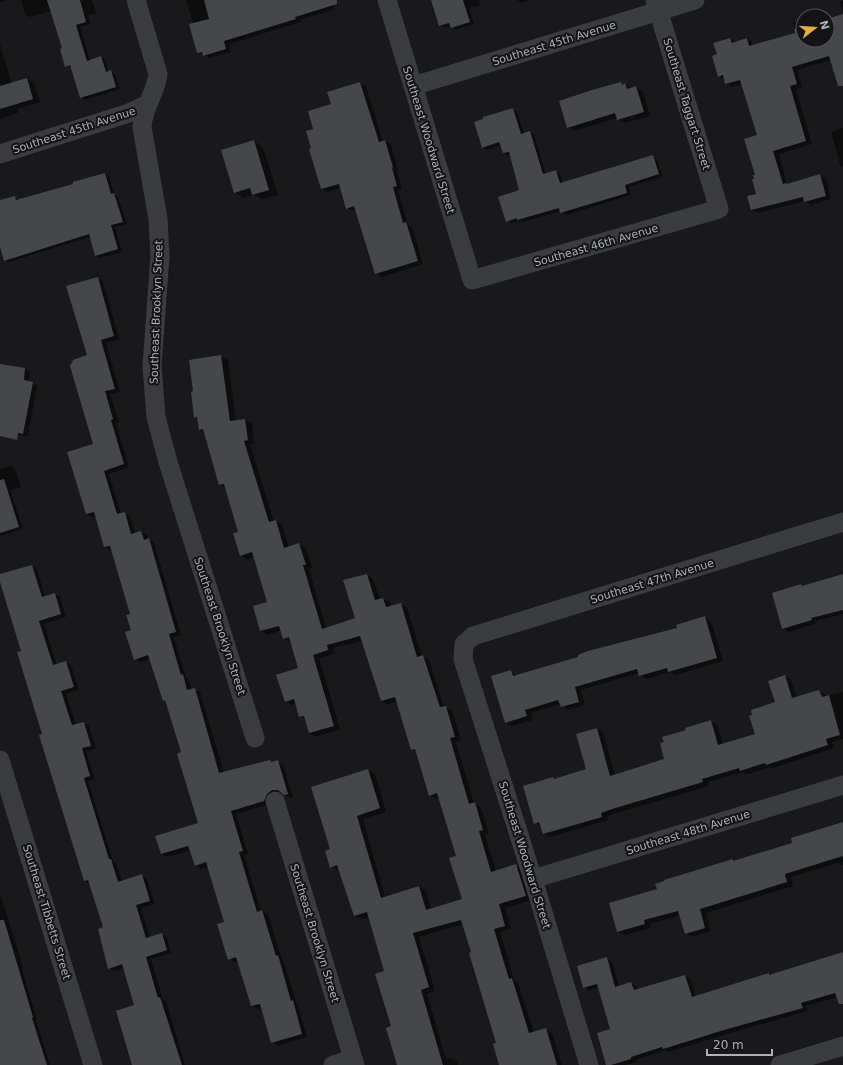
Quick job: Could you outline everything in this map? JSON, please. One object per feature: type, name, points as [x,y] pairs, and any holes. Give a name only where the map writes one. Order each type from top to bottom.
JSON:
[{"type":"street","name":"Southeast Brooklyn Street","points":[[136,0],[158,74],[157,85],[142,116],[142,126],[158,219],[159,249],[152,366],[156,417],[168,462],[255,738]]},
{"type":"street","name":"Southeast Woodward Street","points":[[387,0],[472,280]]},
{"type":"street","name":"Southeast 45th Avenue","points":[[413,86],[657,6],[695,0]]},
{"type":"street","name":"Southeast Taggart Street","points":[[657,6],[720,209]]},
{"type":"street","name":"Southeast 45th Avenue","points":[[0,154],[129,113],[147,105]]},
{"type":"street","name":"Southeast 46th Avenue","points":[[472,280],[720,209]]},
{"type":"street","name":"Southeast 47th Avenue","points":[[464,644],[473,636],[843,522]]},
{"type":"street","name":"Southeast Woodward Street","points":[[464,644],[463,659],[533,879],[589,1065]]},
{"type":"street","name":"Southeast Tibbetts Street","points":[[0,760],[93,1065]]},
{"type":"street","name":"Southeast 48th Avenue","points":[[533,879],[843,785]]},
{"type":"street","name":"Southeast Brooklyn Street","points":[[275,801],[354,1062]]},
{"type":"street","points":[[780,1065],[843,1046]]},
{"type":"street","points":[[333,1065],[354,1062]]},
{"type":"building","points":[[47,0],[80,0],[86,22],[76,25],[87,61],[101,56],[106,72],[111,70],[116,87],[80,98],[70,65],[65,67],[60,49],[62,48]]},
{"type":"building","points":[[204,0],[337,0],[337,4],[295,17],[296,19],[224,41],[226,49],[203,56],[202,52],[197,53],[189,24],[209,19]]},
{"type":"building","points":[[431,0],[463,0],[470,22],[451,28],[449,23],[439,26]]},
{"type":"building","points":[[843,14],[843,86],[838,86],[829,56],[792,67],[797,84],[790,86],[806,141],[773,151],[783,184],[820,174],[826,196],[804,202],[803,197],[751,210],[747,196],[756,194],[752,179],[754,179],[753,175],[755,175],[744,139],[757,135],[740,80],[725,84],[723,75],[718,77],[712,56],[717,54],[713,43],[730,38],[732,43],[747,38],[749,46],[795,33],[795,48],[835,48],[835,16]]},
{"type":"building","points":[[27,78],[33,99],[0,109],[0,86]]},
{"type":"building","points":[[360,82],[379,142],[385,140],[397,186],[393,187],[403,223],[406,222],[418,261],[375,274],[354,206],[346,209],[339,184],[321,189],[309,149],[311,148],[306,131],[313,129],[308,111],[331,104],[327,92]]},
{"type":"building","points":[[621,82],[622,85],[625,83],[627,89],[636,86],[644,112],[617,120],[615,113],[567,128],[559,101]]},
{"type":"building","points":[[513,108],[521,134],[530,131],[543,174],[556,170],[560,183],[653,155],[659,174],[625,185],[627,193],[560,213],[559,208],[506,222],[498,197],[519,190],[509,152],[503,153],[499,142],[482,148],[474,122],[483,119],[483,117]]},
{"type":"building","points":[[254,140],[269,190],[252,195],[250,188],[234,193],[221,150]]},
{"type":"building","points":[[105,173],[111,194],[114,193],[123,222],[111,225],[118,249],[95,256],[89,234],[4,261],[0,247],[0,200],[15,196],[16,200],[73,184],[73,182]]},
{"type":"building","points":[[98,277],[114,336],[101,340],[115,389],[105,391],[113,419],[111,420],[124,464],[104,471],[117,514],[125,512],[131,534],[141,531],[144,540],[149,538],[176,632],[169,634],[181,675],[183,674],[187,690],[195,688],[219,773],[270,760],[271,762],[278,760],[288,794],[284,795],[278,790],[272,790],[267,794],[264,801],[231,811],[243,851],[239,852],[257,912],[262,910],[276,956],[278,955],[291,1001],[293,1000],[302,1034],[271,1043],[260,1004],[251,1006],[236,957],[228,960],[217,924],[224,922],[206,862],[195,866],[188,846],[161,854],[155,836],[198,823],[177,754],[181,752],[165,700],[163,701],[148,655],[134,660],[125,632],[131,630],[126,615],[130,614],[110,546],[104,547],[94,512],[86,514],[67,452],[93,444],[70,366],[73,360],[87,355],[66,286]]},
{"type":"building","points":[[221,355],[230,421],[245,419],[248,440],[244,441],[269,522],[276,520],[284,548],[299,543],[306,565],[303,565],[322,629],[355,618],[343,580],[367,574],[375,600],[383,598],[386,607],[401,603],[417,657],[423,655],[440,707],[446,706],[455,737],[450,738],[469,804],[475,802],[483,830],[479,831],[491,872],[516,864],[526,896],[499,904],[505,926],[494,929],[509,979],[512,978],[529,1033],[546,1028],[557,1065],[499,1065],[493,1044],[496,1043],[469,953],[471,952],[461,920],[413,933],[429,987],[421,990],[443,1065],[397,1065],[386,1028],[391,1026],[375,974],[384,971],[367,912],[354,916],[337,865],[330,868],[325,851],[330,849],[311,787],[368,769],[380,808],[357,816],[381,898],[419,886],[426,910],[462,899],[449,858],[456,856],[437,793],[429,796],[415,749],[411,750],[395,697],[381,701],[360,636],[327,645],[328,650],[313,655],[334,726],[309,733],[304,716],[299,717],[294,699],[285,702],[276,675],[298,668],[289,637],[283,639],[279,626],[260,631],[253,606],[267,602],[252,552],[240,556],[233,533],[238,532],[224,484],[219,485],[203,429],[199,430],[197,417],[194,418],[191,392],[193,391],[189,360]]},
{"type":"building","points":[[0,364],[25,368],[24,380],[33,382],[23,434],[18,433],[17,440],[0,436]]},
{"type":"building","points":[[4,479],[19,527],[0,533],[0,480]]},
{"type":"building","points":[[32,565],[42,597],[55,593],[61,614],[39,621],[53,665],[66,661],[74,687],[61,691],[72,725],[84,722],[91,746],[82,748],[90,776],[84,778],[109,859],[111,859],[118,882],[142,874],[150,901],[136,905],[146,938],[162,933],[167,950],[146,957],[158,998],[160,997],[182,1065],[132,1065],[116,1011],[134,1005],[122,964],[108,969],[98,929],[103,927],[88,880],[84,881],[39,735],[42,734],[17,652],[21,651],[0,582],[0,574]]},
{"type":"building","points":[[843,574],[843,610],[811,618],[812,620],[782,629],[772,593]]},
{"type":"building","points":[[705,616],[717,658],[668,672],[667,668],[639,676],[637,669],[575,687],[579,702],[561,707],[558,700],[525,710],[527,716],[505,723],[491,676],[511,670],[513,676],[578,657],[578,655],[588,651],[677,628],[676,625]]},
{"type":"building","points":[[785,675],[792,698],[819,690],[822,697],[829,695],[840,735],[826,739],[828,745],[766,765],[765,763],[740,771],[739,768],[702,779],[703,782],[601,813],[602,817],[543,834],[539,822],[534,824],[523,786],[553,777],[554,779],[586,769],[576,734],[597,728],[610,776],[664,759],[660,743],[664,742],[662,737],[686,730],[685,728],[711,720],[718,745],[755,734],[749,716],[752,715],[751,710],[775,702],[768,681]]},
{"type":"building","points":[[843,822],[843,856],[785,874],[787,882],[700,909],[705,928],[685,934],[678,911],[644,920],[645,924],[617,932],[609,903],[657,889],[655,884],[664,880],[792,843],[791,838]]},
{"type":"building","points":[[0,920],[4,920],[47,1065],[0,1065]]},
{"type":"building","points":[[843,952],[843,1004],[839,1004],[835,993],[801,1003],[803,1008],[663,1049],[662,1047],[611,1065],[606,1065],[597,1033],[610,1029],[597,984],[583,988],[577,966],[607,957],[615,987],[631,982],[634,990],[685,975],[692,997]]}]
